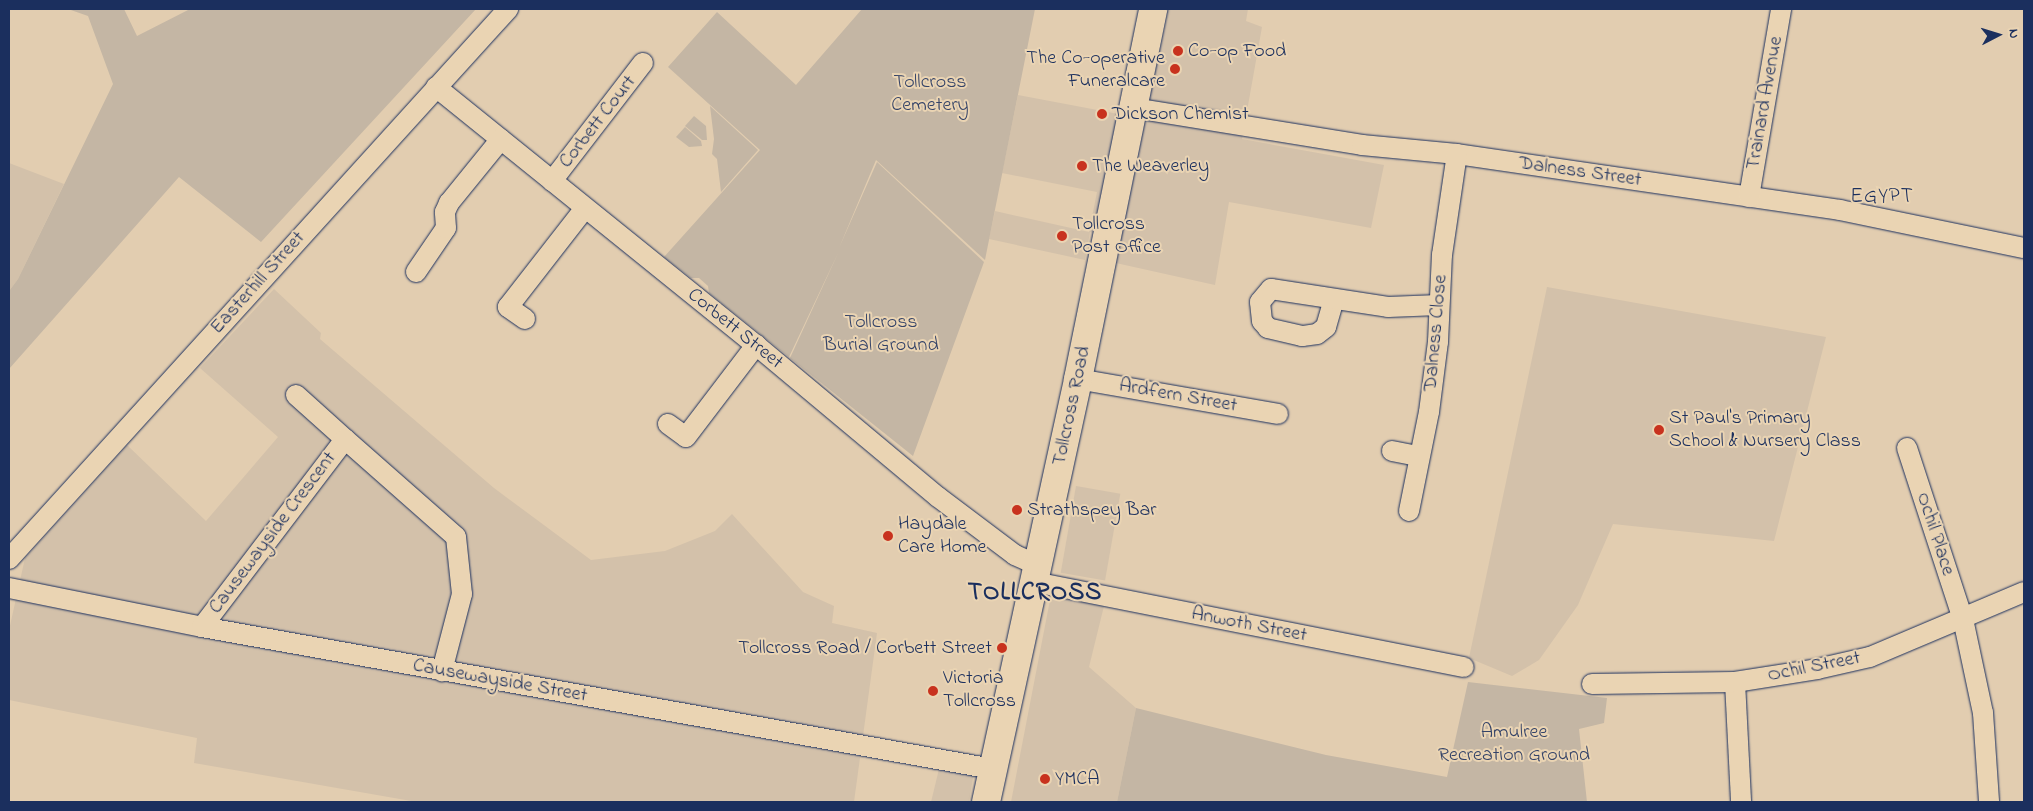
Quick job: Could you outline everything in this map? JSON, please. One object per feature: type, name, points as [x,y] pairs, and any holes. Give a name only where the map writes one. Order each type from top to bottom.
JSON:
[{"type":"street","name":"Easterhill Street","points":[[9,559],[508,9]]},
{"type":"street","name":"Tollcross Road","points":[[986,802],[1078,379],[1153,9]]},
{"type":"street","name":"Trainard Avenue","points":[[1749,197],[1781,9]]},
{"type":"street","name":"Corbett Court","points":[[552,182],[643,63]]},
{"type":"street","name":"Corbett Street","points":[[436,87],[756,345],[938,497],[1015,555],[1035,573]]},
{"type":"street","name":"Dalness Street","points":[[1134,108],[1362,145],[1457,154],[1840,210],[2024,248]]},
{"type":"street","points":[[416,272],[446,228],[445,212],[449,203],[501,139]]},
{"type":"street","name":"Dalness Close","points":[[1409,511],[1418,456],[1429,412],[1442,255],[1457,154]]},
{"type":"street","points":[[525,319],[508,307],[585,208]]},
{"type":"street","points":[[1334,299],[1388,306],[1439,305]]},
{"type":"street","points":[[668,424],[686,437],[756,345]]},
{"type":"street","name":"Ardfern Street","points":[[1078,379],[1278,414]]},
{"type":"street","name":"Causewayside Crescent","points":[[296,395],[456,537],[462,594],[442,671]]},
{"type":"street","name":"Causewayside Crescent","points":[[202,627],[345,439]]},
{"type":"street","name":"Ochil Place","points":[[1907,448],[1963,619],[1983,713],[1989,802]]},
{"type":"street","points":[[1392,451],[1418,456]]},
{"type":"street","name":"Anwoth Street","points":[[1035,573],[1464,667]]},
{"type":"street","name":"Causewayside Street","points":[[9,588],[202,627],[993,769]]},
{"type":"street","name":"Ochil Street","points":[[1592,684],[1735,682],[1870,657],[2024,592]]},
{"type":"street","points":[[1735,682],[1741,802]]},
{"type":"shaded area","points":[[1149,9],[1248,9],[1246,21],[1262,27],[1242,139],[1384,165],[1371,228],[1229,202],[1215,285],[1116,263],[1121,239],[1090,232],[1085,260],[989,239],[995,211],[1089,232],[1097,192],[1002,173],[1018,95],[1145,119],[1168,13]]},
{"type":"shaded area","points":[[9,163],[64,184],[18,279],[9,291]]},
{"type":"shaded area","name":"St Paul's Primary School & Nursery Class","points":[[1547,287],[1826,337],[1774,541],[1613,524],[1578,605],[1539,660],[1512,676],[1469,658]]},
{"type":"shaded area","points":[[274,289],[321,333],[320,339],[494,488],[591,560],[665,551],[715,531],[732,514],[803,592],[834,606],[832,623],[877,633],[854,802],[417,802],[194,763],[197,738],[9,700],[9,630],[25,558],[127,445],[206,521],[278,437],[200,368]]},
{"type":"shaded area","points":[[1076,486],[1120,494],[1105,580],[1061,573]]},
{"type":"shaded area","points":[[1071,598],[1104,606],[1089,667],[1136,708],[1117,802],[1011,802],[1050,600]]},
{"type":"shaded area","points":[[939,769],[974,772],[969,802],[931,802]]},
{"type":"green space","points":[[68,9],[124,9],[137,36],[190,9],[476,9],[261,242],[179,177],[9,369],[9,291],[18,279],[113,84],[88,16]]},
{"type":"green space","name":"Tollcross Cemetery","points":[[862,9],[1035,9],[985,260],[876,160],[839,248],[877,162],[984,262],[913,456],[790,358],[839,251],[789,357],[709,293],[708,286],[699,278],[691,278],[664,257],[760,150],[668,67],[717,12],[796,85]]},
{"type":"green space","points":[[710,106],[758,150],[721,192],[717,159],[712,154],[714,139]]},
{"type":"green space","points":[[694,116],[706,126],[707,140],[702,140],[685,126]]},
{"type":"green space","points":[[685,127],[701,141],[702,146],[689,147],[676,137]]},
{"type":"green space","name":"Amulree Recreation Ground","points":[[1468,682],[1607,698],[1604,723],[1579,729],[1587,802],[1117,802],[1136,708],[1326,755],[1447,777]]},
{"type":"place","name":"Co-op Food","points":[[1178,51]]},
{"type":"place","name":"The Co-operative Funeralcare","points":[[1175,69]]},
{"type":"place","name":"Dickson Chemist","points":[[1102,114]]},
{"type":"place","name":"The Weaverley","points":[[1082,166]]},
{"type":"place","name":"Tollcross Post Office","points":[[1062,236]]},
{"type":"place","name":"St Paul's Primary School & Nursery Class","points":[[1659,430]]},
{"type":"place","name":"Strathspey Bar","points":[[1017,510]]},
{"type":"place","name":"Haydale Care Home","points":[[888,536]]},
{"type":"place","name":"Tollcross Road / Corbett Street","points":[[1002,648]]},
{"type":"place","name":"Victoria Tollcross","points":[[933,691]]},
{"type":"place","name":"YMCA","points":[[1045,779]]},
{"type":"district","name":"EGYPT","points":[[1882,197]]},
{"type":"district","name":"TOLLCROSS","points":[[1035,593]]},
{"type":"park label","name":"Tollcross Burial Ground","points":[[881,334]]}]
